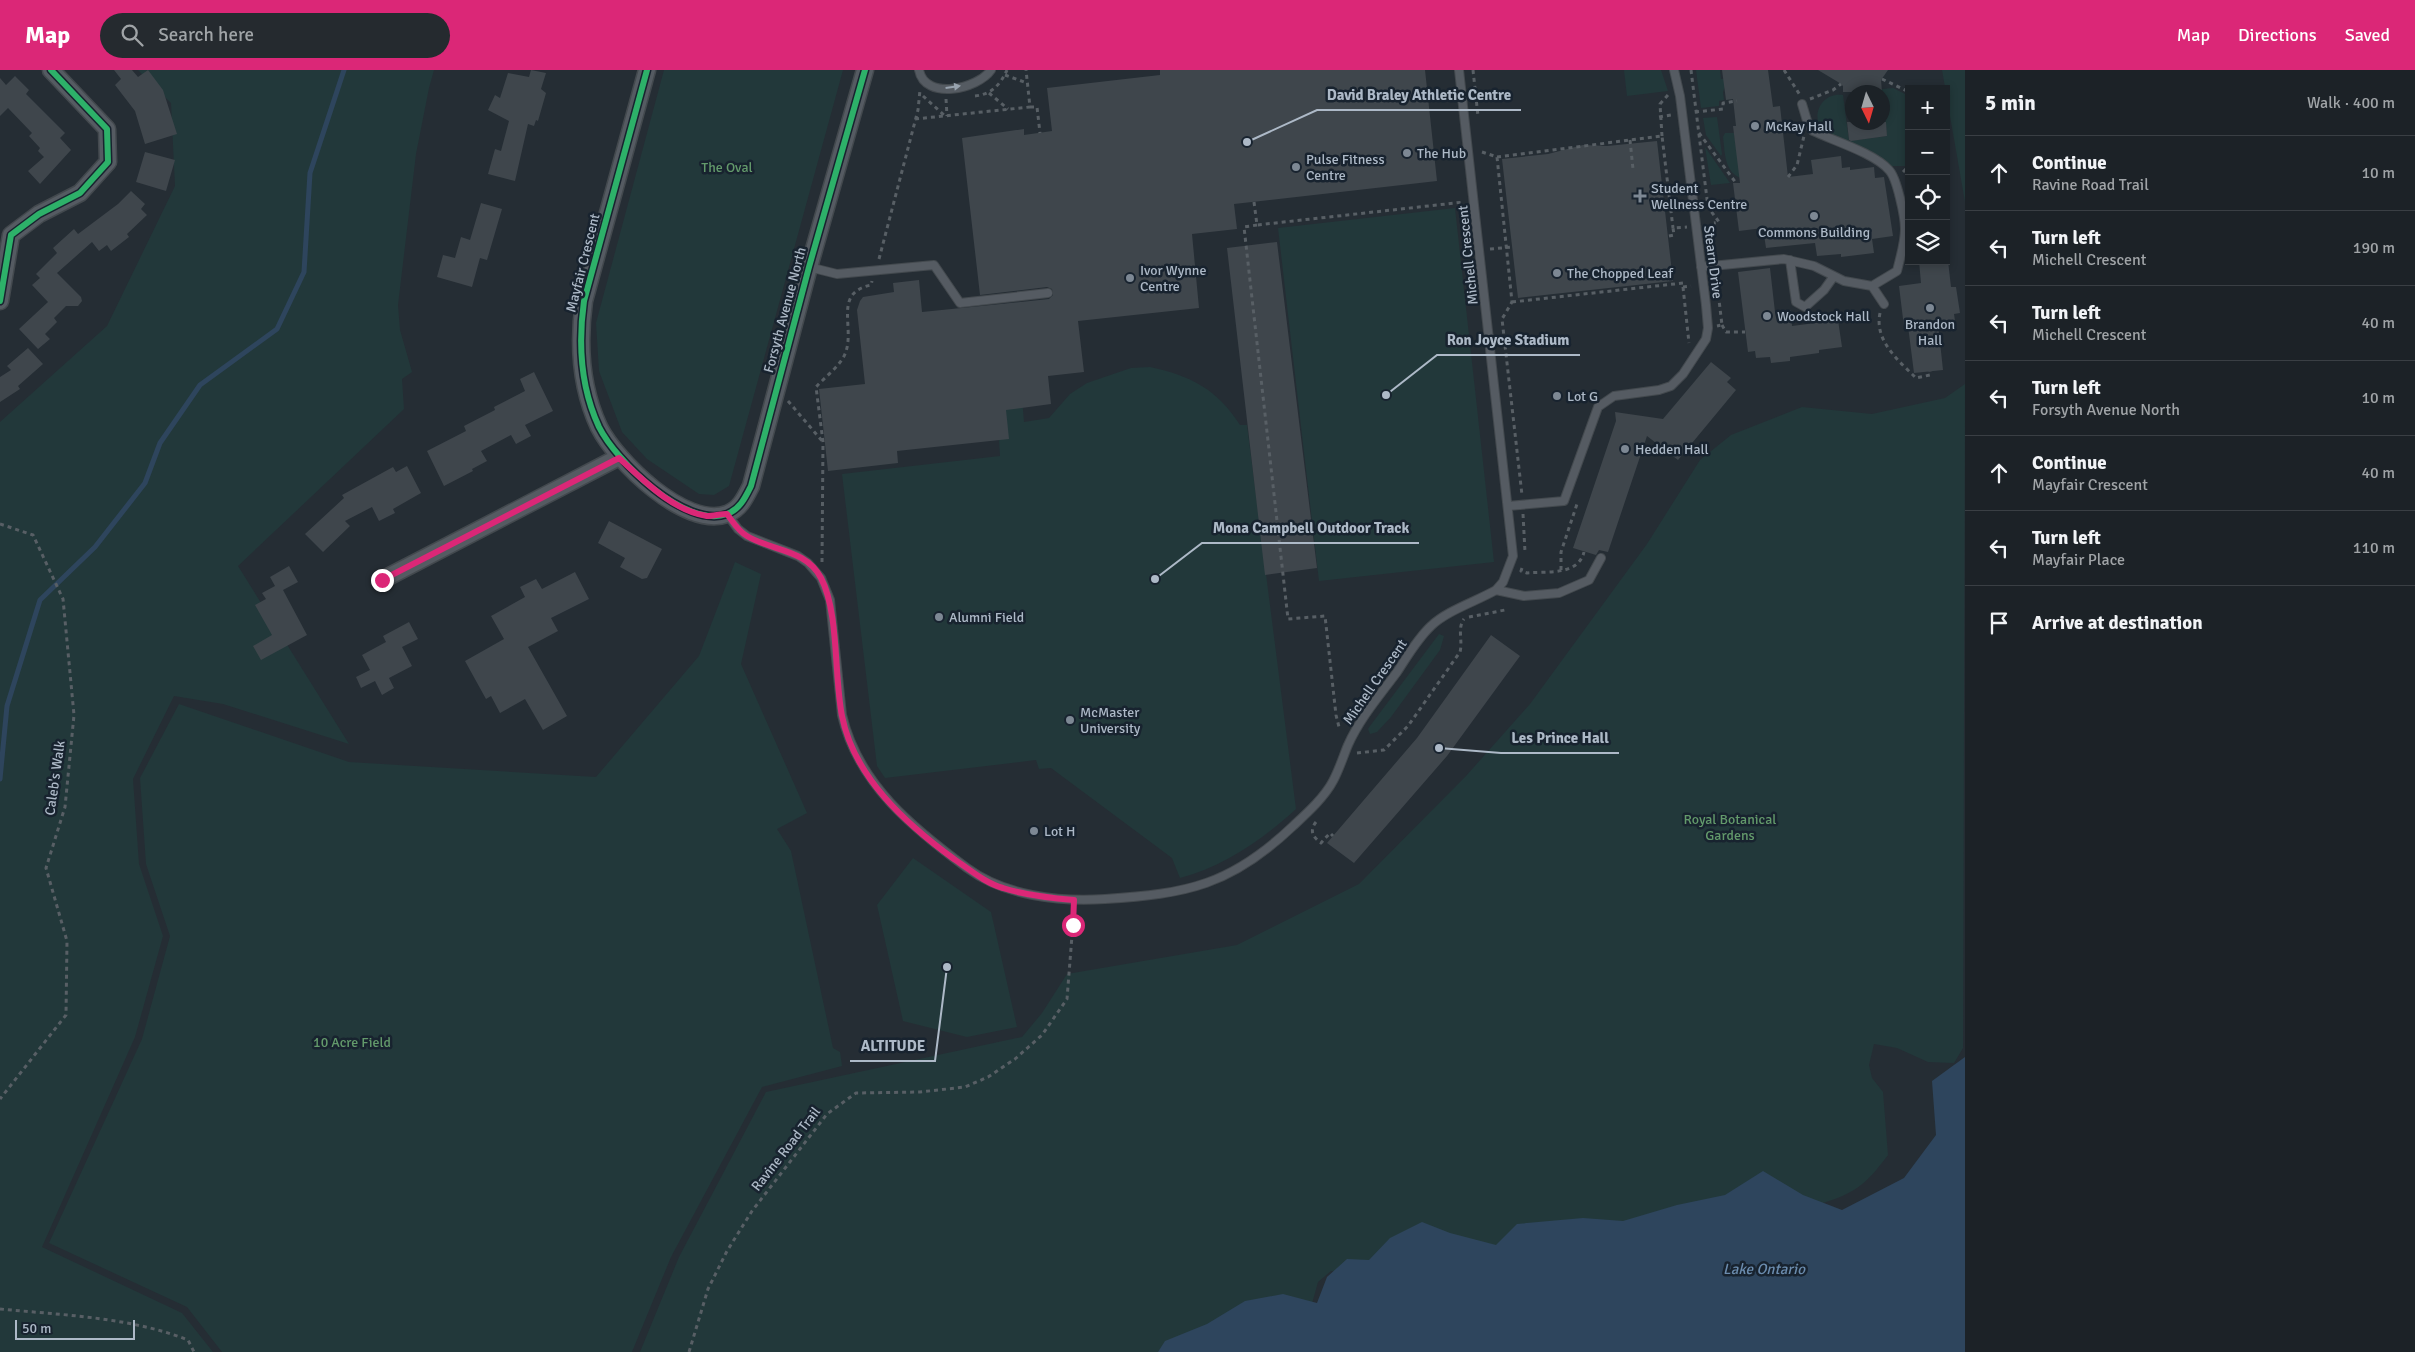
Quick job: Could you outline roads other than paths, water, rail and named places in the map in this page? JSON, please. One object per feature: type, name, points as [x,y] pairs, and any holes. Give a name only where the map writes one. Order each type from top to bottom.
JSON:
[{"type":"street","points":[[1,295],[11,235],[39,214],[80,192],[108,162],[107,129],[51,70]]},
{"type":"street","name":"Mayfair Crescent","points":[[647,70],[584,300],[580,358],[588,396],[600,428],[619,458],[670,500],[692,512],[709,516],[727,514]]},
{"type":"street","name":"Forsyth Avenue North","points":[[727,514],[742,504],[751,486],[809,267],[865,70]]},
{"type":"street","points":[[382,580],[619,458]]},
{"type":"lane","points":[[919,70],[924,82],[938,88],[956,87],[981,81],[991,70]]},
{"type":"lane","name":"Michell Crescent","points":[[727,514],[738,529],[747,536],[798,556],[808,563],[821,578],[830,600],[836,679],[846,731],[859,761],[870,778],[907,821],[975,874],[1002,888],[1074,900],[1132,898],[1211,883],[1233,873],[1254,860],[1305,816],[1332,784],[1348,745],[1371,707],[1432,625],[1496,590],[1505,577],[1513,556],[1459,70]]},
{"type":"lane","name":"Stearn Drive","points":[[1508,506],[1564,501],[1598,407],[1614,396],[1659,390],[1671,386],[1691,362],[1706,339],[1708,328],[1701,267],[1680,96],[1674,70]]},
{"type":"lane","points":[[1701,267],[1784,259],[1814,266],[1844,281],[1872,286],[1897,271],[1905,228],[1894,179],[1889,169],[1871,158],[1813,131],[1810,128],[1802,104]]},
{"type":"lane","points":[[1790,260],[1796,302],[1804,307],[1824,290],[1834,276]]},
{"type":"lane","points":[[809,267],[837,274],[934,265],[960,303],[1048,292]]},
{"type":"lane","points":[[1872,286],[1884,304]]},
{"type":"lane","points":[[1496,590],[1524,596],[1559,593],[1589,580],[1601,558]]},
{"type":"water","name":"Lake Ontario","points":[[1965,1057],[1965,1352],[1158,1352],[1165,1341],[1207,1324],[1245,1301],[1283,1294],[1317,1303],[1327,1277],[1347,1259],[1369,1260],[1390,1238],[1422,1222],[1450,1233],[1496,1245],[1517,1224],[1583,1218],[1623,1221],[1677,1205],[1725,1195],[1763,1171],[1803,1195],[1842,1210],[1904,1178],[1936,1135],[1932,1081]]},
{"type":"waterway","points":[[0,779],[7,706],[40,600],[95,547],[145,483],[160,443],[200,385],[277,329],[304,272],[310,173],[344,70]]},
{"type":"place","name":"McKay Hall","points":[[1755,126]]},
{"type":"place","name":"David Braley Athletic Centre","points":[[1247,142]]},
{"type":"place","name":"The Hub","points":[[1407,153]]},
{"type":"place","name":"Pulse Fitness Centre","points":[[1296,167]]},
{"type":"place","name":"Student Wellness Centre","points":[[1640,196]]},
{"type":"place","name":"Commons Building","points":[[1814,216]]},
{"type":"place","name":"The Chopped Leaf","points":[[1557,273]]},
{"type":"place","name":"Ivor Wynne Centre","points":[[1130,278]]},
{"type":"place","name":"Brandon Hall","points":[[1930,308]]},
{"type":"place","name":"Woodstock Hall","points":[[1767,316]]},
{"type":"place","name":"Ron Joyce Stadium","points":[[1386,395]]},
{"type":"place","name":"Lot G","points":[[1557,396]]},
{"type":"place","name":"Hedden Hall","points":[[1625,449]]},
{"type":"place","name":"Mona Campbell Outdoor Track","points":[[1155,579]]},
{"type":"place","name":"Alumni Field","points":[[939,617]]},
{"type":"place","name":"McMaster University","points":[[1070,720]]},
{"type":"place","name":"Les Prince Hall","points":[[1439,748]]},
{"type":"place","name":"Lot H","points":[[1034,831]]},
{"type":"place","name":"ALTITUDE","points":[[947,967]]},
{"type":"park label","name":"The Oval","points":[[727,167]]},
{"type":"park label","name":"Royal Botanical Gardens","points":[[1730,828]]},
{"type":"park label","name":"10 Acre Field","points":[[352,1042]]}]
